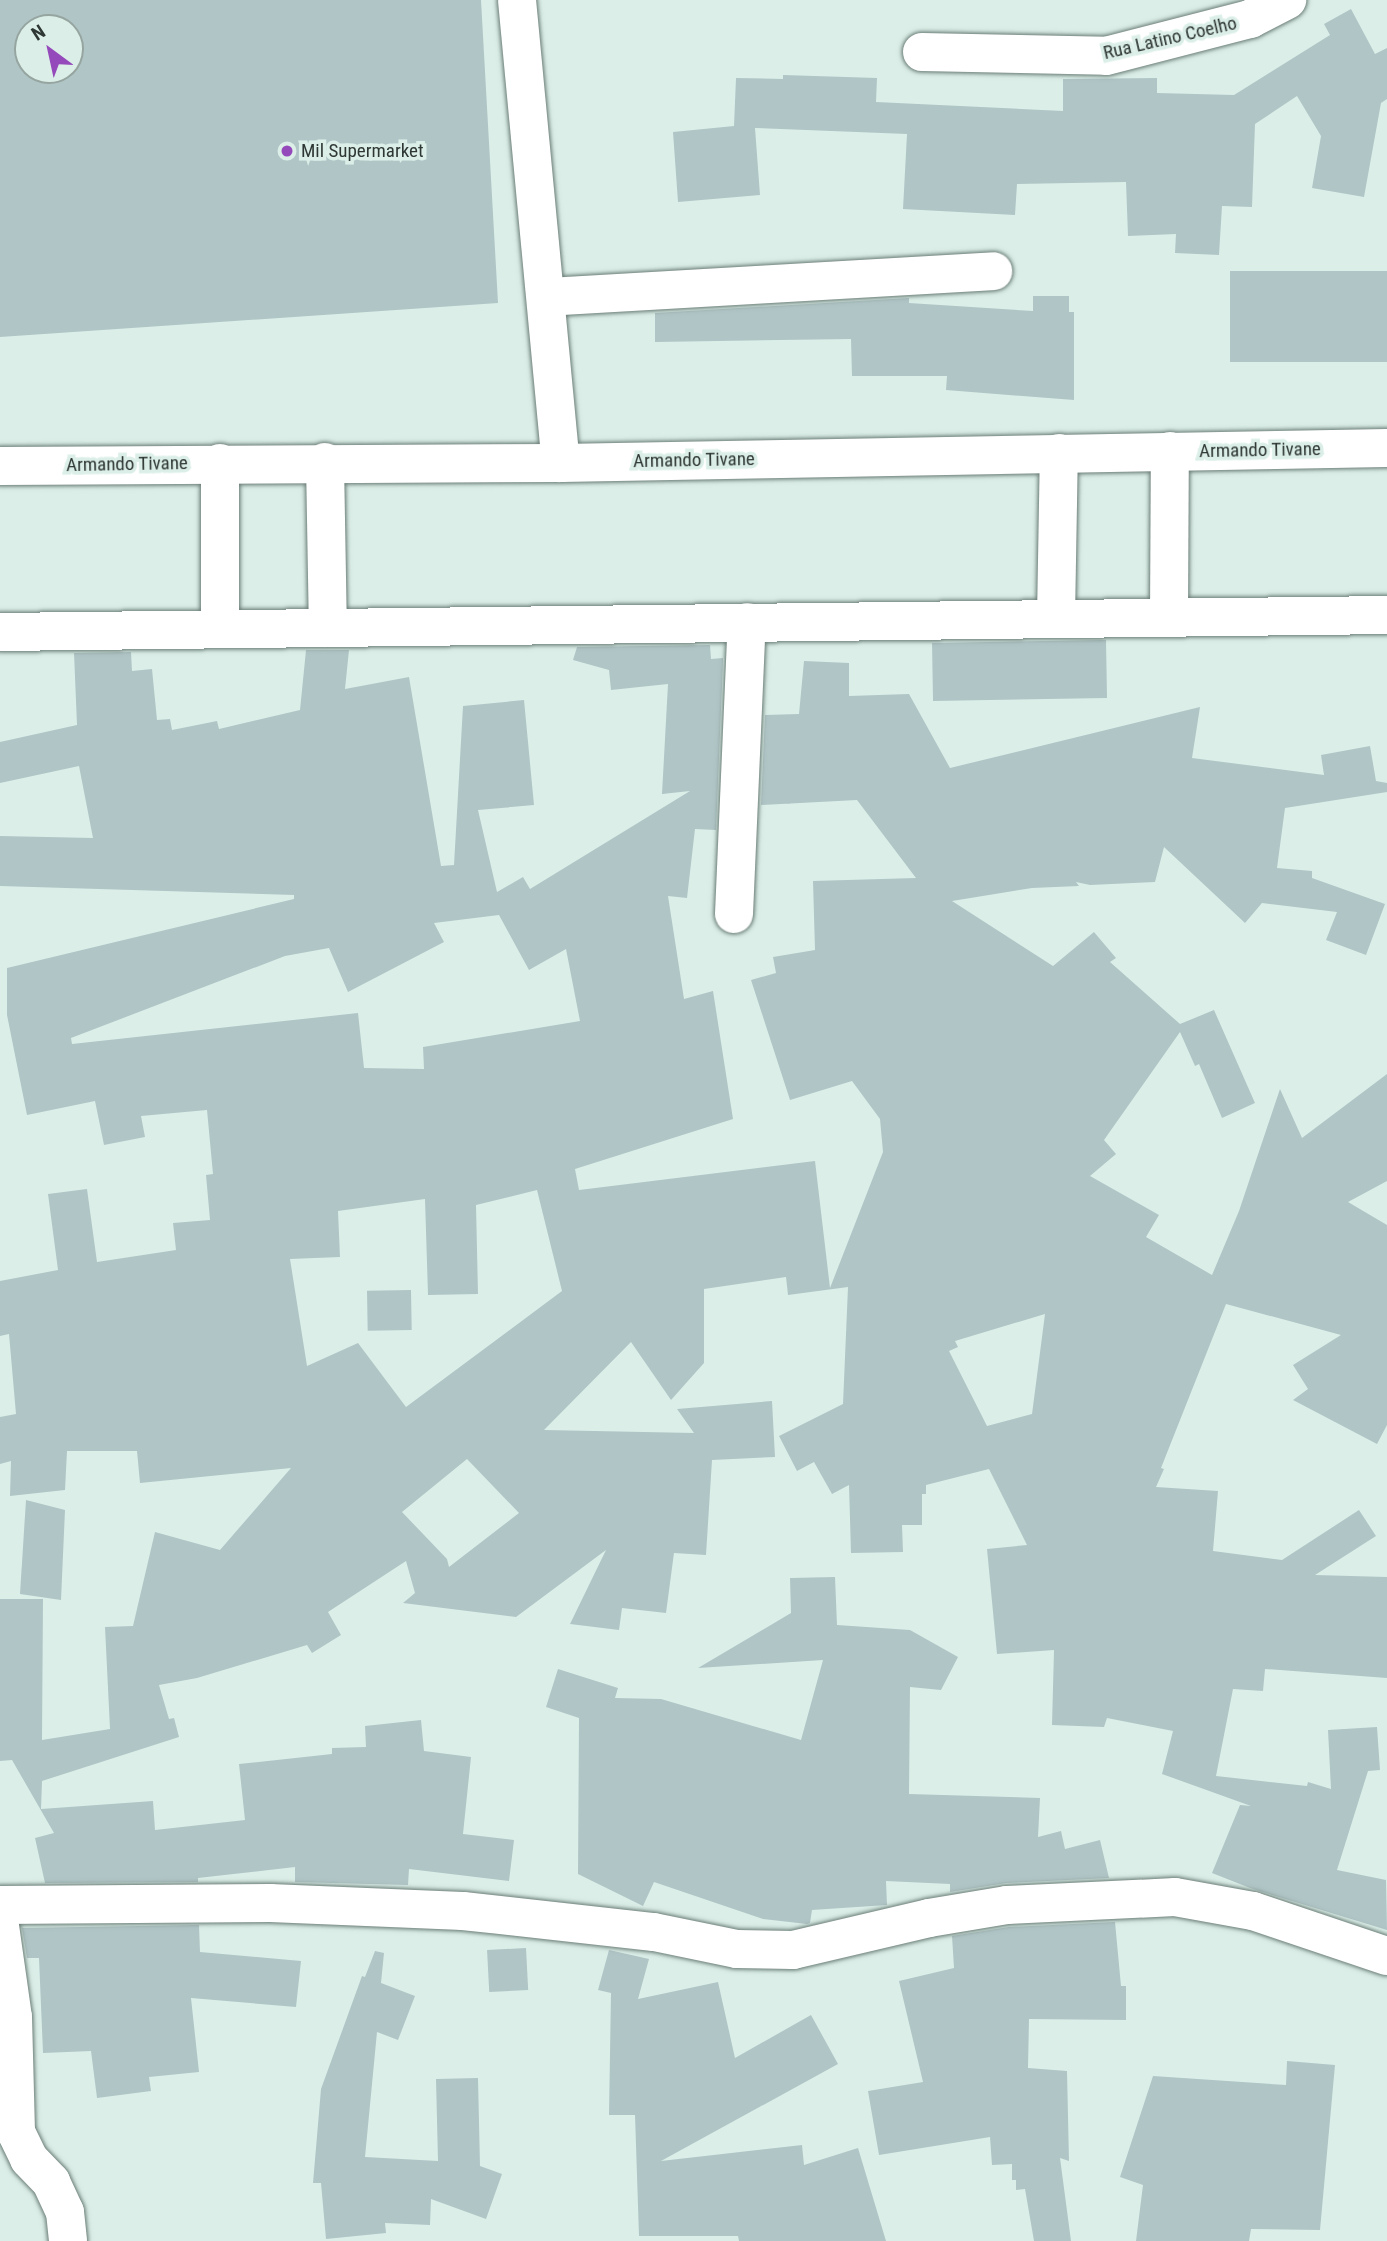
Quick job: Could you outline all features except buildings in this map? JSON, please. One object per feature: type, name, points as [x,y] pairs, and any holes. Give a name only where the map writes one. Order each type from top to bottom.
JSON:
[{"type":"street","points":[[517,0],[561,463]]},
{"type":"street","name":"Rua Latino Coelho","points":[[922,52],[1106,57],[1245,10],[1287,0]]},
{"type":"street","points":[[546,297],[993,271]]},
{"type":"street","name":"Armando Tivane","points":[[0,466],[325,462],[561,463],[1387,448]]},
{"type":"street","points":[[1169,617],[1170,452]]},
{"type":"street","points":[[1056,618],[1059,453]]},
{"type":"street","points":[[325,462],[328,628]]},
{"type":"street","points":[[220,463],[220,629]]},
{"type":"street","points":[[0,632],[1387,615]]},
{"type":"street","points":[[734,914],[747,622]]},
{"type":"street","points":[[0,1905],[270,1903],[463,1910],[654,1932],[737,1949],[793,1950],[929,1918],[1007,1905],[1175,1897],[1253,1911],[1387,1956]]},
{"type":"street","points":[[0,1926],[13,2017],[16,2132],[29,2159],[51,2182],[65,2212],[68,2241]]},
{"type":"place","name":"Mil Supermarket","points":[[287,151]]}]
